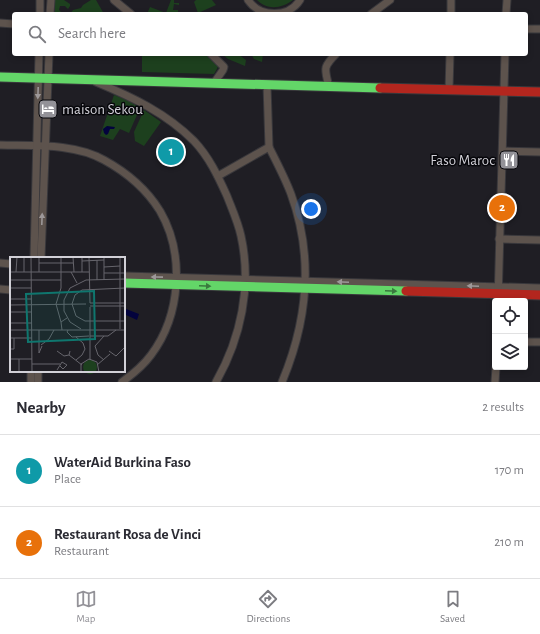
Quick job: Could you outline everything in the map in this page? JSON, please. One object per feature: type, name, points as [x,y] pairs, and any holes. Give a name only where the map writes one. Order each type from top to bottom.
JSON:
[{"type":"street","points":[[40,0],[40,12]]},
{"type":"street","points":[[50,12],[51,0]]},
{"type":"street","points":[[114,0],[129,12]]},
{"type":"street","points":[[248,0],[259,10],[266,12]]},
{"type":"street","points":[[282,12],[289,10],[300,0]]},
{"type":"street","points":[[374,12],[390,0]]},
{"type":"street","points":[[451,0],[451,12]]},
{"type":"street","points":[[506,12],[507,0]]},
{"type":"street","points":[[0,23],[12,24]]},
{"type":"street","points":[[528,29],[540,29]]},
{"type":"street","points":[[39,56],[43,78],[45,146],[41,257]]},
{"type":"street","points":[[34,257],[37,146],[43,78],[48,56]]},
{"type":"street","points":[[213,56],[224,67],[214,83]]},
{"type":"street","points":[[329,86],[325,68],[334,56]]},
{"type":"street","points":[[449,90],[450,56]]},
{"type":"street","points":[[498,294],[505,56]]},
{"type":"street","points":[[0,77],[540,92]]},
{"type":"street","points":[[92,80],[138,100],[155,110],[176,124],[195,142],[218,176],[235,217],[241,234],[245,255],[246,283],[240,321],[233,346],[223,370],[216,382]]},
{"type":"street","points":[[267,85],[269,147],[292,195],[303,243],[306,285],[297,342],[282,382]]},
{"type":"street","points":[[0,146],[45,146],[75,149],[103,159],[125,174],[146,192],[160,211],[170,234],[175,258],[177,281],[172,316],[164,335],[151,355],[136,372],[122,382]]},
{"type":"street","points":[[218,176],[269,147]]},
{"type":"street","points":[[503,151],[540,152]]},
{"type":"street","points":[[499,239],[540,240]]},
{"type":"street","points":[[0,263],[10,264]]},
{"type":"street","points":[[125,276],[177,281],[376,286],[498,294],[540,295]]},
{"type":"street","points":[[125,283],[177,281]]},
{"type":"street","points":[[498,294],[540,288]]},
{"type":"street","points":[[0,289],[10,290]]},
{"type":"street","points":[[528,342],[540,342]]},
{"type":"street","points":[[495,382],[496,370]]},
{"type":"green space","points":[[55,0],[64,0],[70,4],[68,9],[65,6],[60,6],[59,10],[61,12],[55,12]]},
{"type":"green space","points":[[91,0],[96,0],[103,12],[72,12],[73,10],[81,8]]},
{"type":"green space","points":[[171,0],[174,0],[174,3],[179,3],[179,5],[174,4],[173,10],[178,10],[178,12],[166,12]]},
{"type":"green space","points":[[196,0],[212,0],[216,5],[198,12],[194,2]]},
{"type":"green space","points":[[257,0],[293,0],[284,5],[270,7]]},
{"type":"green space","points":[[150,7],[163,12],[148,12]]},
{"type":"green space","points":[[142,56],[208,56],[219,65],[214,74],[142,72]]},
{"type":"green space","points":[[224,56],[241,56],[246,60],[245,66]]},
{"type":"green space","points":[[252,56],[263,56],[262,62],[254,59]]},
{"type":"green space","points":[[114,95],[129,101],[140,108],[129,133],[120,129],[113,140],[100,136]]},
{"type":"green space","points":[[144,110],[161,122],[144,146],[135,141],[134,132]]},
{"type":"shaded area","points":[[107,126],[115,127],[114,129],[110,129],[106,135],[103,129]]},
{"type":"shaded area","points":[[126,309],[139,314],[137,320],[125,314]]},
{"type":"traffic: fast","points":[[0,77],[380,88]]},
{"type":"traffic: fast","points":[[125,283],[406,291]]},
{"type":"traffic: jam","points":[[380,88],[540,92]]},
{"type":"traffic: jam","points":[[406,291],[540,295]]},
{"type":"place","name":"maison Sekou","points":[[48,109]]},
{"type":"place","name":"WaterAid Burkina Faso","points":[[171,152]]},
{"type":"place","name":"Faso Maroc","points":[[509,160]]},
{"type":"place","name":"Restaurant Rosa de Vinci","points":[[502,208]]}]
